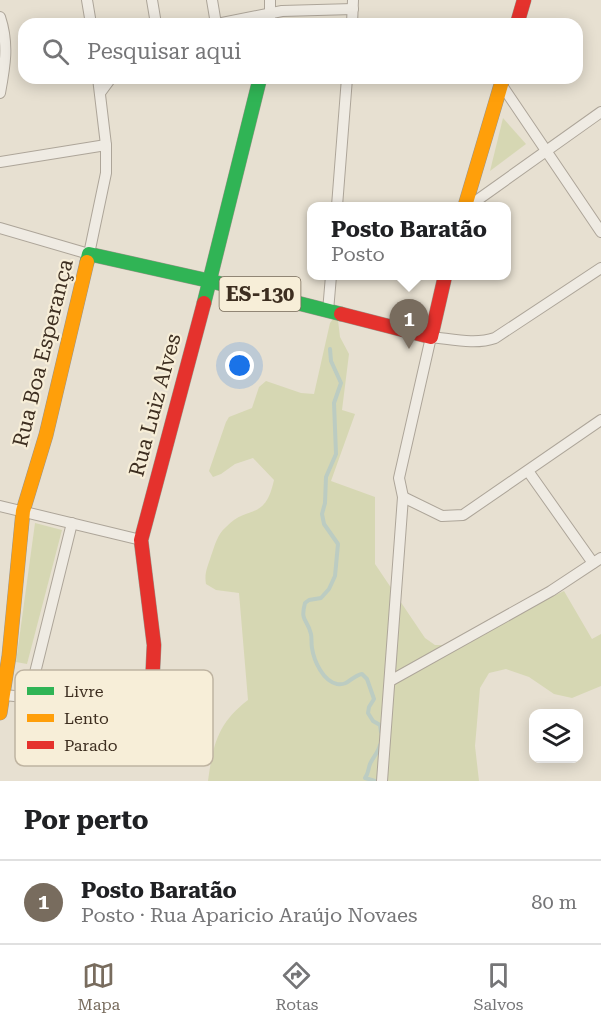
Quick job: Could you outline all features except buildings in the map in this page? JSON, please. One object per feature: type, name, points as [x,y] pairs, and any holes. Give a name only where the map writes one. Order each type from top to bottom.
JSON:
[{"type":"main road","points":[[520,18],[524,0]]},
{"type":"main road","name":"Rua Luiz Alves","points":[[141,540],[210,281],[259,84]]},
{"type":"main road","points":[[468,202],[501,84]]},
{"type":"main road","name":"ES-130","points":[[89,254],[210,281],[431,337]]},
{"type":"main road","name":"Rua Boa Esperança","points":[[0,713],[4,695],[23,511],[46,435],[89,254]]},
{"type":"main road","points":[[431,337],[444,280]]},
{"type":"main road","points":[[141,540],[154,645],[153,670]]},
{"type":"street","points":[[87,0],[90,18]]},
{"type":"street","points":[[152,0],[155,18]]},
{"type":"street","points":[[212,0],[215,18]]},
{"type":"street","points":[[270,0],[271,18]]},
{"type":"street","points":[[272,18],[279,12],[312,5],[353,5]]},
{"type":"street","points":[[0,17],[6,44],[6,63],[0,93]]},
{"type":"street","name":"Rua Boa Esperança","points":[[89,254],[104,183],[106,145],[99,84]]},
{"type":"street","points":[[100,93],[107,84]]},
{"type":"street","points":[[337,202],[347,84]]},
{"type":"street","points":[[504,84],[601,232]]},
{"type":"street","points":[[474,202],[601,112]]},
{"type":"street","points":[[0,162],[106,145]]},
{"type":"street","points":[[0,228],[89,254]]},
{"type":"street","points":[[382,781],[403,497],[399,478],[431,337],[486,342],[601,268]]},
{"type":"street","points":[[328,311],[331,280]]},
{"type":"street","points":[[403,497],[442,516],[463,515],[601,420]]},
{"type":"street","points":[[390,681],[550,591],[597,560],[528,471]]},
{"type":"street","points":[[0,506],[141,540]]},
{"type":"street","points":[[36,670],[72,523]]},
{"type":"street","points":[[4,695],[15,696]]},
{"type":"green space","points":[[503,118],[526,144],[490,171]]},
{"type":"green space","points":[[333,319],[338,320],[340,337],[349,354],[342,410],[355,414],[331,481],[375,497],[375,564],[425,638],[435,645],[445,645],[564,591],[592,639],[601,634],[601,686],[572,698],[554,694],[529,677],[506,669],[489,673],[480,688],[475,746],[479,781],[208,781],[210,766],[213,766],[215,745],[223,726],[248,700],[239,593],[216,590],[206,584],[207,570],[220,533],[234,520],[261,507],[266,502],[274,480],[253,458],[235,464],[213,477],[209,471],[229,417],[252,408],[259,387],[266,381],[301,393],[314,394],[330,323]]},
{"type":"green space","points":[[35,523],[62,530],[27,664],[16,662]]},
{"type":"waterway","points":[[330,349],[331,361],[341,383],[334,403],[336,454],[326,477],[325,503],[322,514],[324,524],[338,544],[335,576],[329,589],[321,598],[305,603],[304,617],[311,634],[315,659],[327,679],[337,684],[347,682],[362,674],[367,679],[374,699],[368,713],[373,721],[380,725],[381,732]]},
{"type":"waterway","points":[[375,781],[365,778],[380,745]]},
{"type":"traffic: fast","points":[[204,303],[259,84]]},
{"type":"traffic: fast","points":[[87,262],[89,254],[341,314]]},
{"type":"traffic: slow","points":[[466,202],[501,84]]},
{"type":"traffic: slow","points":[[0,713],[9,656],[23,511],[46,435],[87,262]]},
{"type":"traffic: jam","points":[[519,18],[524,0]]},
{"type":"traffic: jam","points":[[341,314],[431,337],[444,280]]},
{"type":"traffic: jam","points":[[153,670],[154,645],[141,540],[204,303]]},
{"type":"place","name":"Posto Baratão","points":[[409,349]]}]
